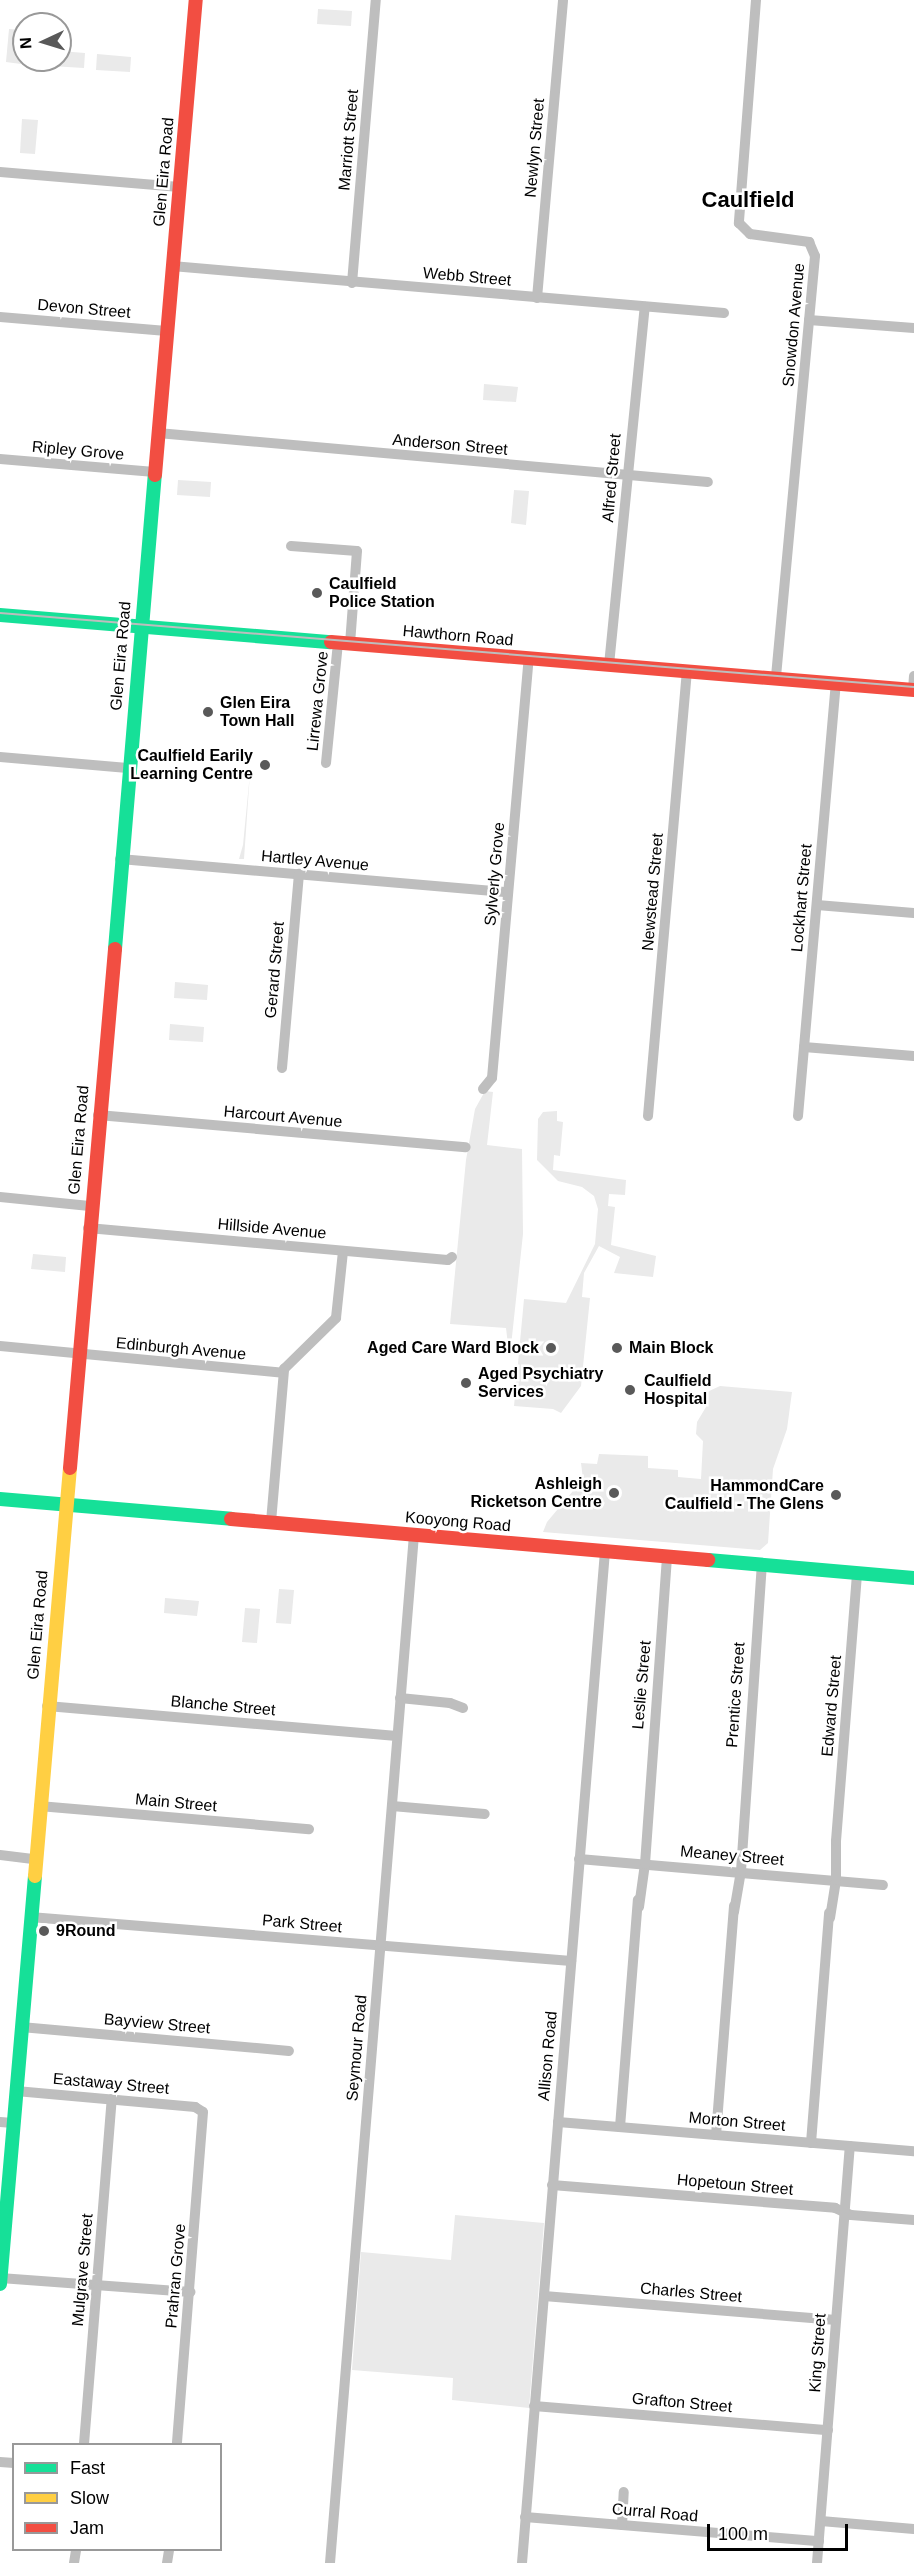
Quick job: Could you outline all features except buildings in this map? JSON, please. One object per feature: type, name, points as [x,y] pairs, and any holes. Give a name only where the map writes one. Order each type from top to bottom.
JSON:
[{"type":"main road","name":"Glen Eira Road","points":[[0,2284],[7,2122],[16,2091],[64,1505],[196,0]]},
{"type":"main road","name":"Hawthorn Road","points":[[0,615],[836,683],[914,685]]},
{"type":"main road","name":"Kooyong Road","points":[[0,1499],[914,1578]]},
{"type":"street","name":"Marriott Street","points":[[352,283],[376,0]]},
{"type":"street","name":"Newlyn Street","points":[[537,298],[563,0]]},
{"type":"street","name":"Snowdon Avenue","points":[[756,0],[739,223],[750,234],[809,242],[814,256],[779,678]]},
{"type":"street","points":[[0,172],[179,186]]},
{"type":"street","name":"Webb Street","points":[[172,269],[724,313]]},
{"type":"street","name":"Alfred Street","points":[[611,665],[642,307]]},
{"type":"street","name":"Devon Street","points":[[0,317],[166,331]]},
{"type":"street","points":[[809,320],[914,328]]},
{"type":"street","name":"Anderson Street","points":[[157,437],[708,482]]},
{"type":"street","name":"Ripley Grove","points":[[0,459],[154,472]]},
{"type":"street","name":"Lirrewa Grove","points":[[291,546],[357,551],[326,763]]},
{"type":"street","name":"Sylverly Grove","points":[[483,1089],[492,1078],[529,658]]},
{"type":"street","name":"Newstead Street","points":[[648,1116],[687,671]]},
{"type":"street","name":"Lockhart Street","points":[[798,1116],[836,683]]},
{"type":"street","points":[[0,757],[128,768]]},
{"type":"street","name":"Hartley Avenue","points":[[120,860],[508,892]]},
{"type":"street","name":"Gerard Street","points":[[282,1068],[299,874]]},
{"type":"street","points":[[817,905],[914,913]]},
{"type":"street","points":[[804,1047],[914,1056]]},
{"type":"street","name":"Harcourt Avenue","points":[[98,1115],[466,1147]]},
{"type":"street","points":[[0,1197],[90,1206]]},
{"type":"street","name":"Hillside Avenue","points":[[88,1228],[448,1260],[452,1257]]},
{"type":"street","points":[[271,1522],[283,1373],[291,1359],[336,1318],[343,1251]]},
{"type":"street","name":"Edinburgh Avenue","points":[[0,1346],[283,1373]]},
{"type":"street","name":"Seymour Road","points":[[330,2563],[414,1535]]},
{"type":"street","name":"Allison Road","points":[[522,2563],[605,1551]]},
{"type":"street","name":"Leslie Street","points":[[620,2127],[667,1557]]},
{"type":"street","name":"Prentice Street","points":[[716,2135],[762,1564]]},
{"type":"street","name":"Edward Street","points":[[811,2143],[857,1573]]},
{"type":"street","points":[[400,1698],[450,1703],[463,1708]]},
{"type":"street","name":"Blanche Street","points":[[47,1706],[397,1736]]},
{"type":"street","name":"Main Street","points":[[39,1806],[309,1829]]},
{"type":"street","points":[[392,1806],[485,1814]]},
{"type":"street","points":[[0,1855],[35,1859]]},
{"type":"street","name":"Meaney Street","points":[[579,1858],[883,1884]]},
{"type":"street","name":"Park Street","points":[[30,1917],[571,1961]]},
{"type":"street","name":"Bayview Street","points":[[21,2027],[289,2051]]},
{"type":"street","name":"Eastaway Street","points":[[16,2091],[202,2110]]},
{"type":"street","name":"Mulgrave Street","points":[[84,2443],[112,2099]]},
{"type":"street","name":"Prahran Grove","points":[[177,2443],[204,2118],[202,2110]]},
{"type":"street","name":"Morton Street","points":[[558,2122],[914,2151]]},
{"type":"street","name":"King Street","points":[[817,2563],[850,2146]]},
{"type":"street","name":"Hopetoun Street","points":[[552,2185],[914,2220]]},
{"type":"street","points":[[0,2278],[190,2292]]},
{"type":"street","name":"Charles Street","points":[[544,2296],[836,2320]]},
{"type":"street","name":"Grafton Street","points":[[534,2406],[828,2430]]},
{"type":"street","points":[[622,2525],[624,2492]]},
{"type":"street","name":"Curral Road","points":[[525,2517],[819,2541]]},
{"type":"street","points":[[821,2521],[914,2529]]},
{"type":"shaded area","points":[[318,9],[352,11],[351,26],[317,24]]},
{"type":"shaded area","points":[[9,29],[12,29],[12,63],[6,62]]},
{"type":"shaded area","points":[[72,52],[85,53],[84,68],[72,67]]},
{"type":"shaded area","points":[[97,54],[131,57],[130,72],[96,70]]},
{"type":"shaded area","points":[[22,119],[38,120],[35,154],[20,153]]},
{"type":"shaded area","points":[[484,384],[518,387],[516,402],[483,400]]},
{"type":"shaded area","points":[[178,480],[211,482],[210,497],[177,495]]},
{"type":"shaded area","points":[[514,490],[529,491],[526,525],[511,523]]},
{"type":"shaded area","points":[[250,773],[244,859],[239,859],[243,845]]},
{"type":"shaded area","points":[[175,982],[208,985],[207,1000],[174,998]]},
{"type":"shaded area","points":[[170,1024],[204,1027],[203,1042],[169,1040]]},
{"type":"shaded area","points":[[485,1091],[493,1092],[487,1145],[522,1149],[523,1234],[511,1346],[508,1345],[506,1328],[450,1324],[466,1160],[475,1109]]},
{"type":"shaded area","points":[[557,1111],[557,1121],[563,1122],[560,1156],[554,1155],[553,1170],[626,1180],[625,1195],[609,1194],[608,1206],[615,1207],[611,1245],[656,1256],[653,1277],[614,1273],[620,1257],[599,1246],[584,1273],[582,1297],[590,1298],[581,1386],[561,1413],[553,1409],[514,1406],[524,1299],[566,1303],[595,1244],[598,1209],[594,1196],[582,1187],[558,1181],[537,1160],[538,1119],[543,1112]]},
{"type":"shaded area","points":[[33,1254],[66,1257],[65,1272],[31,1269]]},
{"type":"shaded area","points":[[720,1386],[792,1392],[787,1429],[773,1469],[768,1543],[760,1550],[543,1532],[547,1522],[583,1479],[581,1463],[597,1464],[599,1454],[648,1456],[648,1468],[678,1470],[678,1477],[701,1479],[703,1441],[696,1434],[697,1422],[706,1407],[707,1392]]},
{"type":"shaded area","points":[[279,1589],[294,1590],[291,1624],[276,1623]]},
{"type":"shaded area","points":[[165,1598],[199,1601],[197,1616],[164,1613]]},
{"type":"shaded area","points":[[245,1608],[260,1609],[257,1643],[242,1642]]},
{"type":"shaded area","points":[[455,2215],[544,2223],[529,2408],[452,2400],[453,2378],[352,2370],[361,2252],[451,2260]]},
{"type":"tram line","points":[[0,613],[914,687]]},
{"type":"traffic: fast","points":[[115,949],[155,475]]},
{"type":"traffic: fast","points":[[0,615],[331,642]]},
{"type":"traffic: fast","points":[[0,1499],[231,1519]]},
{"type":"traffic: fast","points":[[708,1560],[914,1578]]},
{"type":"traffic: fast","points":[[0,2284],[35,1876]]},
{"type":"traffic: slow","points":[[35,1876],[70,1468]]},
{"type":"traffic: jam","points":[[155,475],[196,0]]},
{"type":"traffic: jam","points":[[331,642],[914,690]]},
{"type":"traffic: jam","points":[[70,1468],[115,949]]},
{"type":"traffic: jam","points":[[231,1519],[708,1560]]},
{"type":"place","name":"Caulfield Police Station","points":[[317,593]]},
{"type":"place","name":"Glen Eira Town Hall","points":[[208,712]]},
{"type":"place","name":"Caulfield Earily Learning Centre","points":[[265,765]]},
{"type":"place","name":"Aged Care Ward Block","points":[[551,1348]]},
{"type":"place","name":"Main Block","points":[[617,1348]]},
{"type":"place","name":"Aged Psychiatry Services","points":[[466,1383]]},
{"type":"place","name":"Caulfield Hospital","points":[[630,1390]]},
{"type":"place","name":"Ashleigh Ricketson Centre","points":[[614,1493]]},
{"type":"place","name":"HammondCare Caulfield - The Glens","points":[[836,1495]]},
{"type":"place","name":"9Round","points":[[44,1931]]},
{"type":"district","name":"Caulfield","points":[[748,200]]}]
